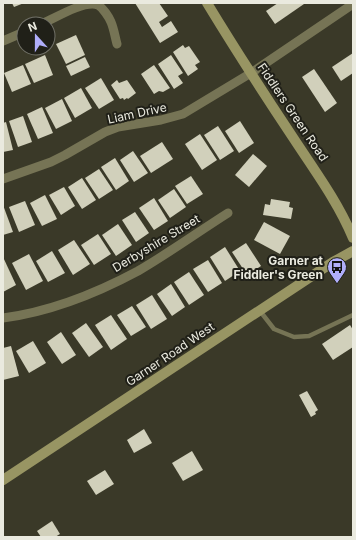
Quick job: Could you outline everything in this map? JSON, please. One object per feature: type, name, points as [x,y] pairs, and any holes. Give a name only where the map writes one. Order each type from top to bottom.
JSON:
[{"type":"main road","name":"Fiddlers Green Road","points":[[207,3],[251,74],[316,170],[348,226],[353,238]]},
{"type":"main road","name":"Garner Road West","points":[[3,480],[353,251]]},
{"type":"street","points":[[56,17],[75,7],[89,4],[97,5],[103,9],[111,22],[118,44]]},
{"type":"street","name":"Liam Drive","points":[[3,179],[51,162],[105,132],[118,127],[162,120],[183,114],[251,74],[347,5]]},
{"type":"street","points":[[3,41],[16,35]]},
{"type":"street","name":"Derbyshire Street","points":[[3,318],[63,303],[94,292],[118,281],[150,264],[228,213]]},
{"type":"lane","points":[[260,311],[274,329],[294,337],[309,336],[353,315]]},
{"type":"building","points":[[12,3],[24,3],[14,7]]},
{"type":"building","points":[[135,3],[159,3],[168,16],[159,22],[162,27],[171,21],[178,32],[160,43]]},
{"type":"building","points":[[278,3],[304,4],[275,24],[266,11]]},
{"type":"building","points":[[76,35],[85,55],[66,64],[56,44]]},
{"type":"building","points":[[183,45],[185,48],[189,46],[200,62],[195,65],[198,69],[188,76],[173,52]]},
{"type":"building","points":[[353,53],[353,73],[341,81],[332,67]]},
{"type":"building","points":[[171,55],[183,73],[178,76],[183,83],[174,89],[158,64]]},
{"type":"building","points":[[45,56],[53,75],[34,83],[25,64]]},
{"type":"building","points":[[85,57],[90,67],[71,76],[66,66]]},
{"type":"building","points":[[23,65],[31,84],[12,92],[4,73]]},
{"type":"building","points":[[154,65],[170,88],[163,92],[159,91],[154,94],[141,74]]},
{"type":"building","points":[[314,69],[337,103],[325,112],[302,77]]},
{"type":"building","points":[[101,78],[114,100],[99,109],[85,88]]},
{"type":"building","points":[[117,80],[119,83],[127,80],[136,93],[128,99],[120,99],[111,85]]},
{"type":"building","points":[[81,88],[92,108],[75,118],[64,98]]},
{"type":"building","points":[[62,99],[72,121],[56,129],[45,108]]},
{"type":"building","points":[[42,107],[53,133],[38,139],[27,114]]},
{"type":"building","points":[[23,116],[32,142],[18,147],[9,121]]},
{"type":"building","points":[[240,121],[254,143],[239,153],[225,131]]},
{"type":"building","points":[[6,122],[13,150],[3,152],[3,123]]},
{"type":"building","points":[[218,126],[234,151],[220,160],[204,135]]},
{"type":"building","points":[[200,134],[217,160],[202,170],[185,144]]},
{"type":"building","points":[[162,142],[173,159],[151,173],[140,156]]},
{"type":"building","points":[[133,151],[148,173],[134,182],[120,160]]},
{"type":"building","points":[[253,154],[267,166],[249,187],[235,175]]},
{"type":"building","points":[[115,158],[129,181],[116,190],[101,167]]},
{"type":"building","points":[[99,169],[113,190],[99,199],[85,178]]},
{"type":"building","points":[[191,176],[203,194],[187,204],[175,186]]},
{"type":"building","points":[[82,178],[96,200],[82,209],[68,187]]},
{"type":"building","points":[[64,187],[75,206],[61,215],[49,195]]},
{"type":"building","points":[[174,189],[186,207],[170,218],[158,200]]},
{"type":"building","points":[[45,195],[57,219],[42,226],[30,203]]},
{"type":"building","points":[[154,198],[168,221],[154,230],[139,208]]},
{"type":"building","points":[[271,199],[290,202],[289,207],[293,208],[291,219],[263,215],[265,204],[270,205]]},
{"type":"building","points":[[25,201],[35,225],[19,232],[9,207]]},
{"type":"building","points":[[3,205],[13,232],[3,235]]},
{"type":"building","points":[[135,212],[149,233],[136,242],[122,220]]},
{"type":"building","points":[[264,222],[290,236],[280,254],[254,240]]},
{"type":"building","points":[[118,224],[132,245],[116,256],[102,235]]},
{"type":"building","points":[[98,234],[111,254],[94,265],[81,245]]},
{"type":"building","points":[[74,240],[90,264],[73,275],[58,250]]},
{"type":"building","points":[[246,243],[261,266],[247,275],[232,252]]},
{"type":"building","points":[[225,247],[240,271],[225,281],[210,257]]},
{"type":"building","points":[[52,251],[65,273],[48,282],[36,261]]},
{"type":"building","points":[[29,254],[43,281],[26,290],[12,263]]},
{"type":"building","points":[[3,257],[16,285],[3,292]]},
{"type":"building","points":[[208,260],[222,283],[208,292],[193,269]]},
{"type":"building","points":[[189,272],[204,295],[189,305],[174,282]]},
{"type":"building","points":[[171,284],[185,307],[172,316],[157,294]]},
{"type":"building","points":[[152,295],[167,319],[151,329],[136,305]]},
{"type":"building","points":[[132,306],[146,327],[131,336],[117,315]]},
{"type":"building","points":[[111,315],[127,339],[111,350],[95,325]]},
{"type":"building","points":[[86,323],[103,347],[89,357],[72,333]]},
{"type":"building","points":[[350,325],[353,330],[353,347],[333,360],[322,344]]},
{"type":"building","points":[[61,332],[76,355],[62,364],[47,342]]},
{"type":"building","points":[[33,341],[46,363],[29,373],[16,351]]},
{"type":"building","points":[[11,346],[19,376],[3,380],[3,348]]},
{"type":"building","points":[[307,391],[318,410],[315,412],[316,414],[311,417],[299,395]]},
{"type":"building","points":[[144,429],[152,443],[134,453],[127,440]]},
{"type":"building","points":[[192,451],[203,470],[183,481],[172,463]]},
{"type":"building","points":[[105,470],[114,484],[96,495],[87,481]]},
{"type":"building","points":[[52,521],[60,534],[55,537],[41,537],[37,531]]},
{"type":"place","name":"Garner at Fiddler's Green","points":[[337,284]]}]
